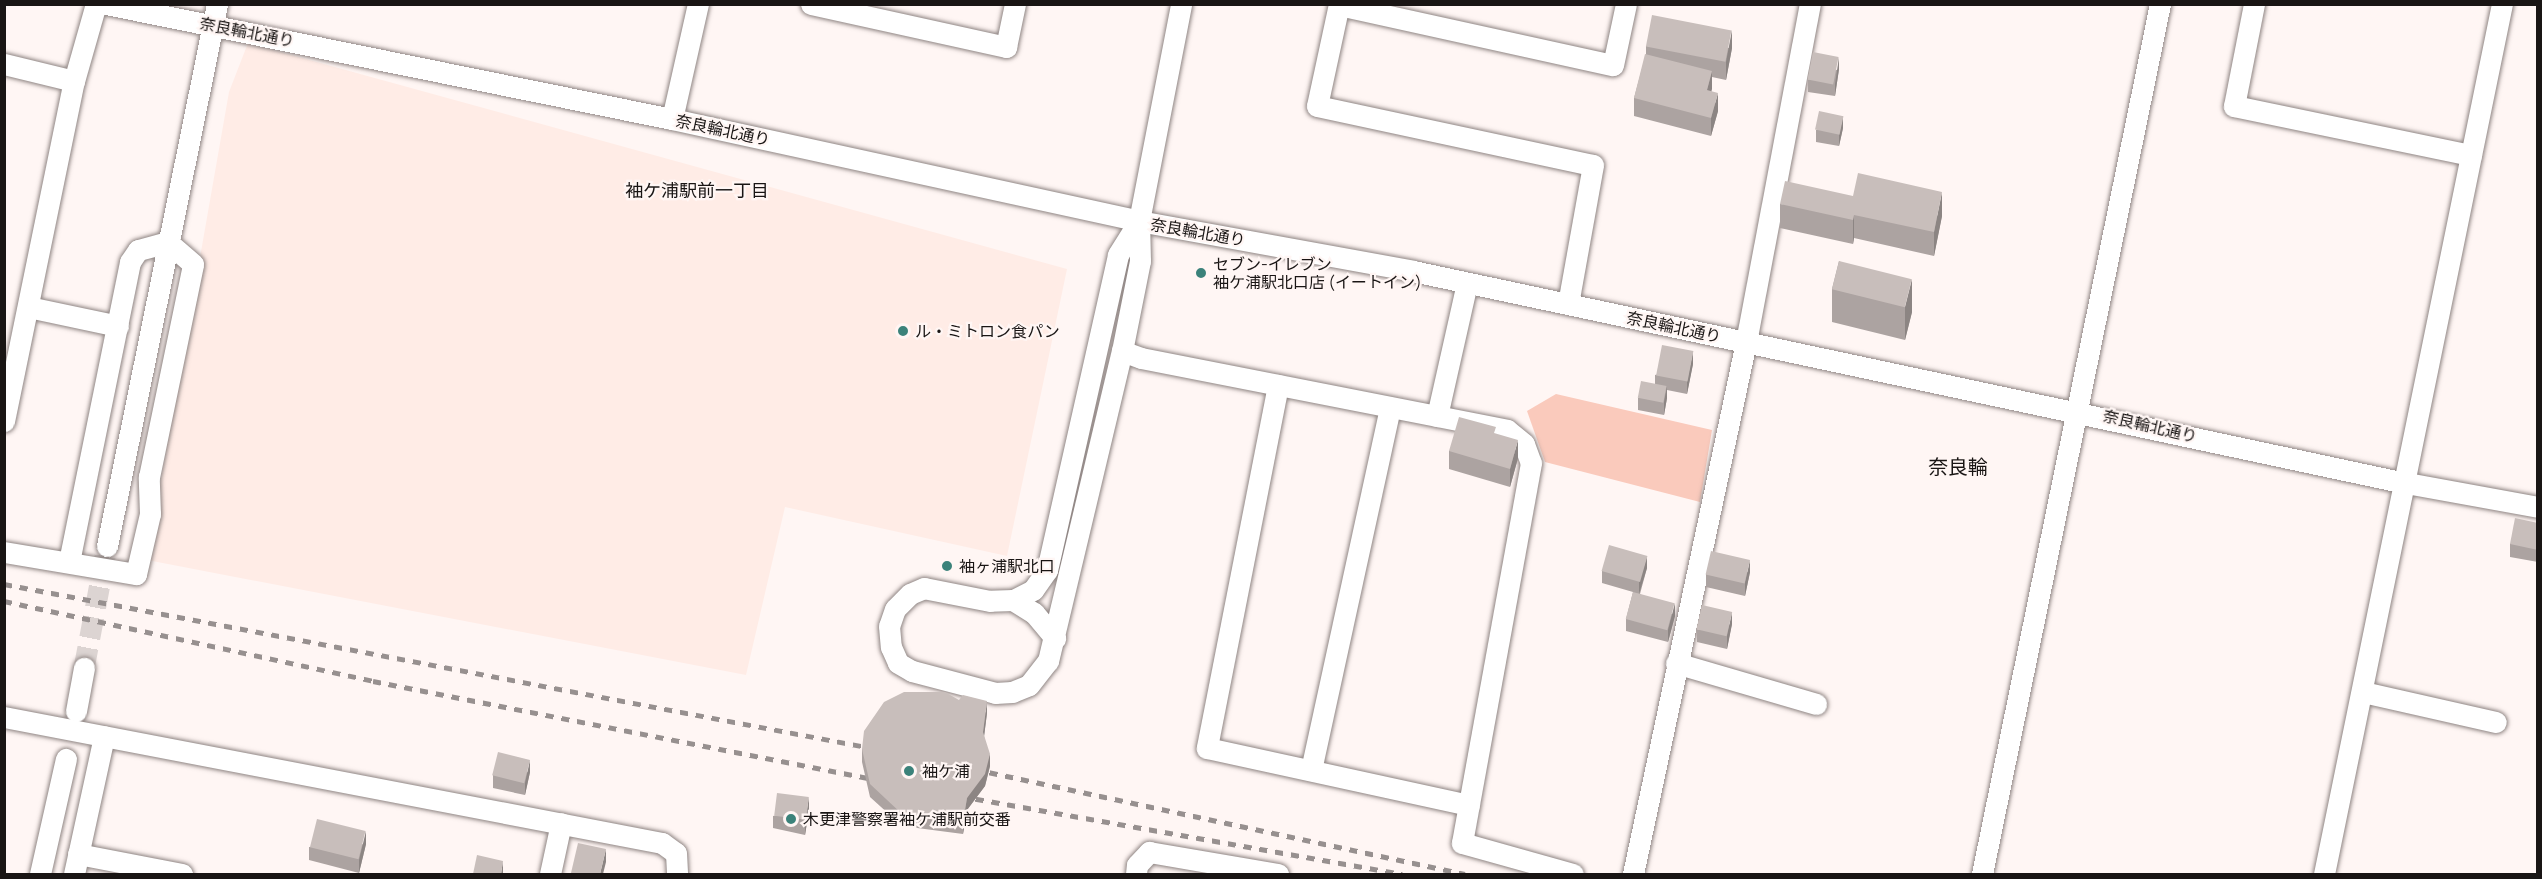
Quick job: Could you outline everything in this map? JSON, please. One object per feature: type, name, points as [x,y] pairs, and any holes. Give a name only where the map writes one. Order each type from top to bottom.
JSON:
[{"type":"street","points":[[4,421],[74,81],[96,4]]},
{"type":"street","name":"奈良輪北通り","points":[[106,4],[672,119],[1139,221],[1467,283],[2078,410],[2401,482],[2538,507]]},
{"type":"street","points":[[107,546],[217,4]]},
{"type":"street","points":[[672,119],[698,4]]},
{"type":"street","points":[[810,4],[1006,48],[1015,4]]},
{"type":"street","points":[[1139,221],[1118,255],[1047,570],[1033,590],[1013,600],[990,601],[924,588],[910,594],[895,609],[889,626],[891,647],[898,663],[927,676],[995,693],[1012,692],[1029,685],[1040,674],[1055,638],[1122,351],[1140,261],[1139,221],[1181,4]]},
{"type":"street","points":[[1568,304],[1593,165],[1317,106],[1339,5],[1613,65],[1626,4]]},
{"type":"street","points":[[1633,874],[1746,342],[1810,4]]},
{"type":"street","points":[[1982,874],[2160,4]]},
{"type":"street","points":[[2254,4],[2234,106],[2470,155]]},
{"type":"street","points":[[2324,874],[2363,692],[2401,482],[2502,4]]},
{"type":"street","points":[[4,64],[74,81]]},
{"type":"street","points":[[69,561],[130,262],[138,250],[168,242]]},
{"type":"street","points":[[4,552],[69,561],[136,574],[150,514],[149,477],[194,264],[168,242]]},
{"type":"street","points":[[1437,416],[1467,283]]},
{"type":"street","points":[[28,307],[118,326]]},
{"type":"street","points":[[1122,351],[1141,358],[1507,429],[1524,444],[1531,463],[1462,843],[1573,874]]},
{"type":"street","points":[[1278,385],[1207,748],[1469,805]]},
{"type":"street","points":[[1311,770],[1390,407]]},
{"type":"street","points":[[1013,600],[1034,613],[1055,638]]},
{"type":"street","points":[[1676,663],[1816,704]]},
{"type":"street","points":[[76,711],[84,668]]},
{"type":"street","points":[[2363,692],[2496,722]]},
{"type":"street","points":[[4,717],[662,843],[676,853],[677,874]]},
{"type":"street","points":[[104,736],[76,864],[182,874]]},
{"type":"street","points":[[40,874],[66,759]]},
{"type":"street","points":[[550,874],[561,824]]},
{"type":"street","points":[[1136,874],[1137,865],[1149,852],[1278,874]]},
{"type":"shaded area","points":[[248,43],[1067,269],[1007,556],[785,507],[746,675],[147,560],[229,92]]},
{"type":"shaded area","points":[[1556,394],[1712,430],[1700,502],[1545,462],[1527,411]]},
{"type":"building","points":[[1652,15],[1732,30],[1725,62],[1646,46]]},
{"type":"building","points":[[1813,52],[1839,57],[1833,84],[1808,79]]},
{"type":"building","points":[[1645,54],[1712,71],[1707,90],[1718,93],[1711,118],[1634,98]]},
{"type":"building","points":[[1819,111],[1843,116],[1840,135],[1815,130]]},
{"type":"building","points":[[1858,173],[1942,192],[1934,232],[1854,215],[1853,220],[1780,204],[1785,181],[1853,196]]},
{"type":"building","points":[[1839,261],[1912,279],[1905,307],[1832,289]]},
{"type":"building","points":[[1662,345],[1693,351],[1687,382],[1656,375]]},
{"type":"building","points":[[1641,381],[1667,386],[1663,403],[1638,398]]},
{"type":"building","points":[[1459,417],[1496,427],[1494,433],[1518,440],[1510,469],[1449,451]]},
{"type":"building","points":[[2515,518],[2538,523],[2538,550],[2510,544]]},
{"type":"building","points":[[1609,545],[1647,556],[1640,582],[1602,571]]},
{"type":"building","points":[[1711,551],[1750,560],[1745,583],[1706,574]]},
{"type":"building","points":[[1633,592],[1675,603],[1667,630],[1626,619]]},
{"type":"building","points":[[1702,605],[1732,612],[1727,636],[1696,629]]},
{"type":"building","points":[[904,692],[945,692],[959,700],[963,695],[987,701],[983,732],[990,754],[985,774],[967,798],[963,822],[902,814],[870,784],[862,749],[864,731],[884,702]]},
{"type":"building","points":[[498,752],[530,760],[524,783],[492,775]]},
{"type":"building","points":[[777,793],[809,797],[806,820],[774,816]]},
{"type":"building","points":[[317,819],[366,831],[358,859],[310,847]]},
{"type":"building","points":[[578,843],[606,849],[600,874],[571,873]]},
{"type":"building","points":[[477,855],[503,861],[501,874],[473,874]]},
{"type":"tunnel","points":[[84,668],[107,546]]},
{"type":"railway","points":[[4,584],[877,749]]},
{"type":"railway","points":[[4,601],[373,681],[883,781]]},
{"type":"railway","points":[[974,769],[1465,874]]},
{"type":"railway","points":[[960,796],[1402,874]]},
{"type":"place","name":"セブン-イレブン 袖ケ浦駅北口店 (イートイン)","points":[[1201,273]]},
{"type":"place","name":"ル・ミトロン食パン","points":[[903,331]]},
{"type":"place","name":"袖ヶ浦駅北口","points":[[947,566]]},
{"type":"place","name":"袖ケ浦","points":[[909,771]]},
{"type":"place","name":"木更津警察署袖ケ浦駅前交番","points":[[791,819]]},
{"type":"district","name":"袖ケ浦駅前一丁目","points":[[697,190]]},
{"type":"district","name":"奈良輪","points":[[1958,466]]}]
